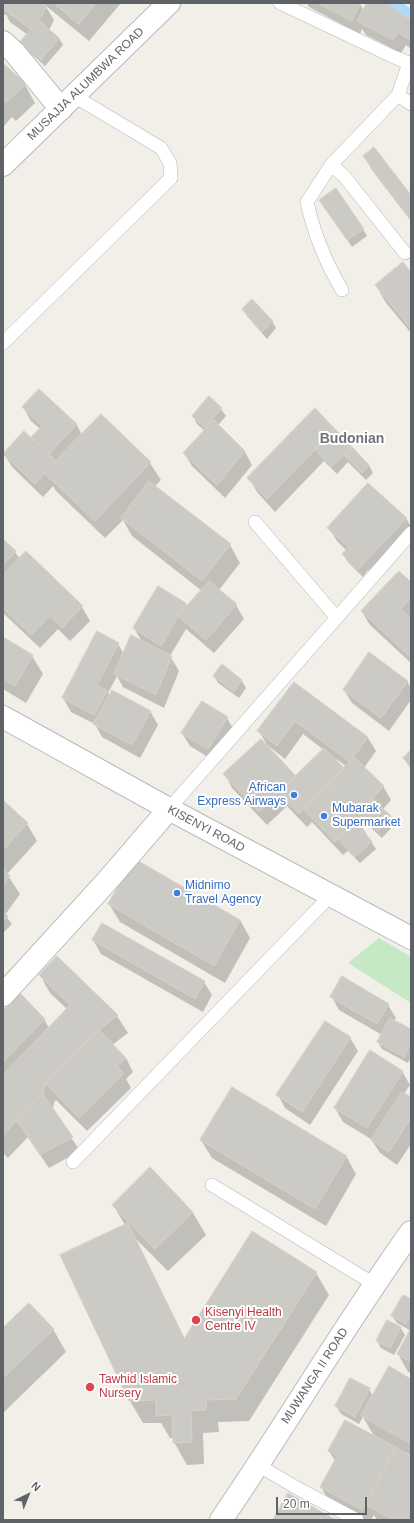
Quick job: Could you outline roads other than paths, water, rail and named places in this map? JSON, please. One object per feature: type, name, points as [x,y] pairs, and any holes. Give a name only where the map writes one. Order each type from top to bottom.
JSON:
[{"type":"street","name":"MUSAJJA ALUMBWA ROAD","points":[[3,165],[169,3]]},
{"type":"street","points":[[3,42],[16,52],[67,102]]},
{"type":"street","name":"KISENYI ROAD","points":[[3,717],[165,812],[332,895],[411,938]]},
{"type":"street","points":[[4,994],[108,880],[165,812]]},
{"type":"street","name":"MUWANGA II ROAD","points":[[221,1520],[374,1284],[411,1232]]},
{"type":"lane","points":[[280,3],[394,57],[410,62],[398,95],[331,165],[307,202],[318,244],[342,290]]},
{"type":"lane","points":[[398,95],[411,104]]},
{"type":"lane","points":[[3,343],[171,178],[170,163],[161,148],[67,102]]},
{"type":"lane","points":[[331,165],[344,176],[405,253]]},
{"type":"lane","points":[[254,522],[337,618]]},
{"type":"lane","points":[[165,812],[411,533]]},
{"type":"lane","points":[[73,1162],[332,895]]},
{"type":"lane","points":[[212,1185],[374,1284]]},
{"type":"lane","points":[[258,1465],[357,1520]]},
{"type":"waterway","points":[[394,3],[411,14]]},
{"type":"place","name":"African Express Airways","points":[[294,795]]},
{"type":"place","name":"Mubarak Supermarket","points":[[324,816]]},
{"type":"place","name":"Midnimo Travel Agency","points":[[177,893]]},
{"type":"place","name":"Kisenyi Health Centre IV","points":[[196,1320]]},
{"type":"place","name":"Tawhid Islamic Nursery","points":[[90,1387]]},
{"type":"district","name":"Budonian","points":[[352,439]]}]
